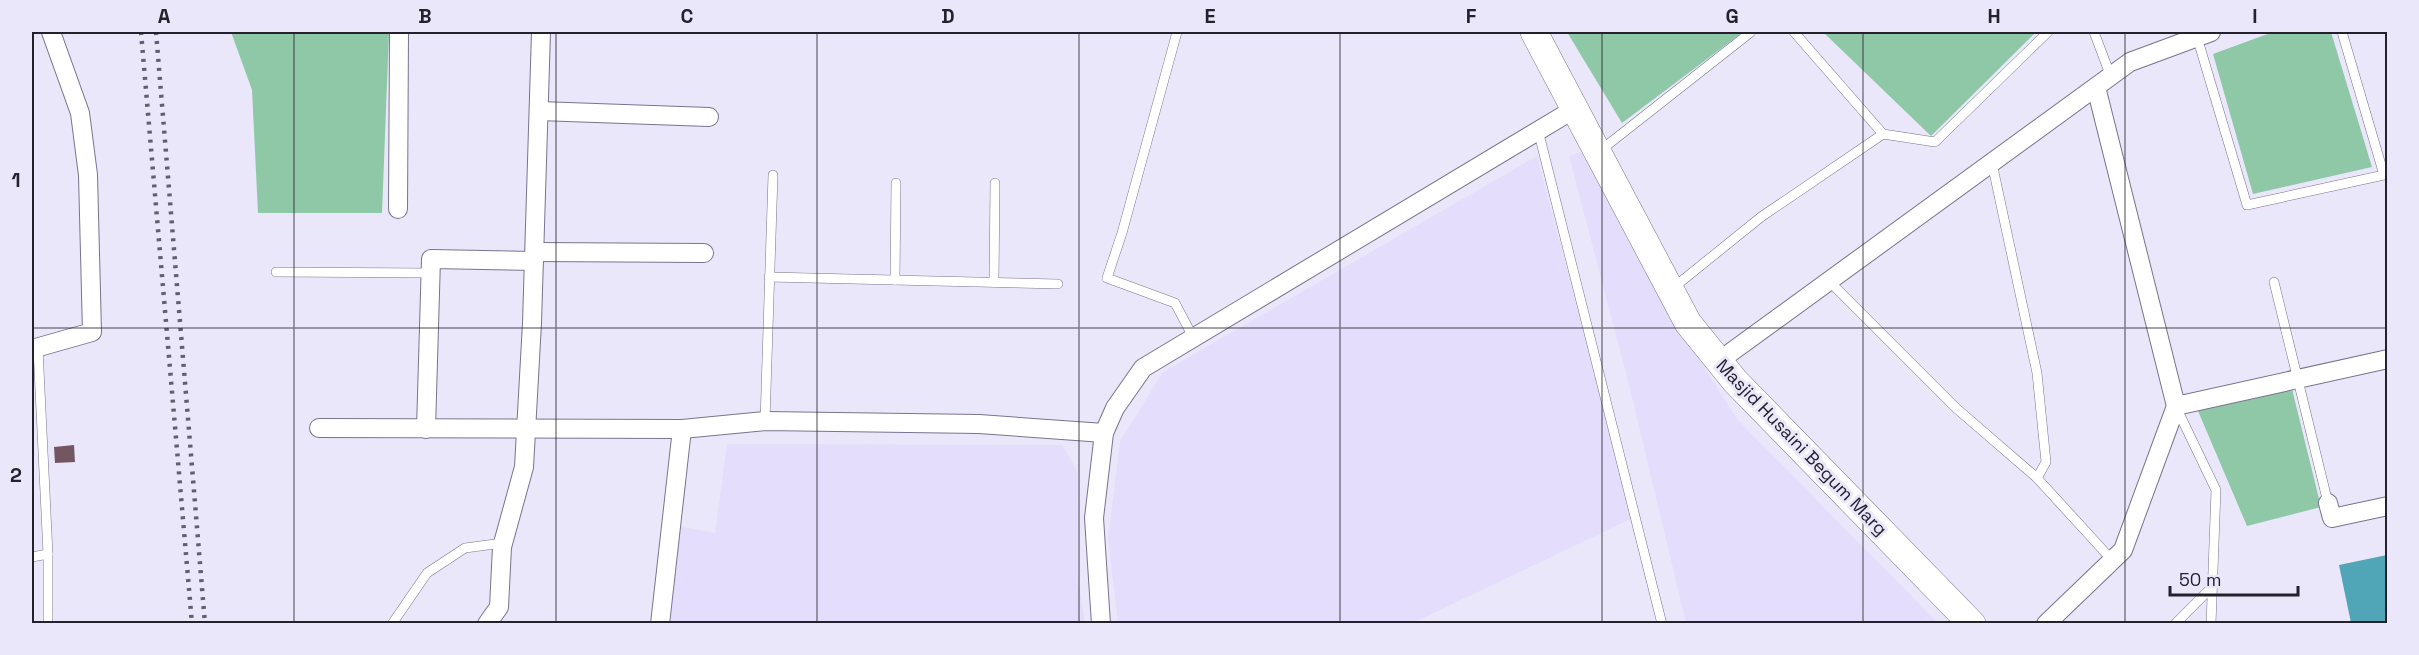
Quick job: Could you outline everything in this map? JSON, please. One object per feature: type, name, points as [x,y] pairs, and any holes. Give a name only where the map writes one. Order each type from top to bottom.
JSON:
[{"type":"street","points":[[35,349],[92,332],[88,175],[80,113],[51,32]]},
{"type":"street","points":[[398,209],[399,32]]},
{"type":"street","points":[[487,624],[499,607],[503,543],[524,467],[541,32]]},
{"type":"street","name":"Masjid Husaini Begum Marg","points":[[1534,32],[1688,322],[1735,381],[1972,624]]},
{"type":"street","points":[[1719,361],[2130,62],[2204,34]]},
{"type":"street","points":[[2046,624],[2123,550],[2176,406],[2096,87]]},
{"type":"street","points":[[1101,624],[1094,518],[1104,433],[1115,408],[1143,368],[1576,108]]},
{"type":"street","points":[[539,111],[710,117]]},
{"type":"street","points":[[426,429],[431,259],[704,253]]},
{"type":"street","points":[[2176,406],[2388,359]]},
{"type":"street","points":[[319,428],[682,429],[765,421],[979,424],[1104,433]]},
{"type":"street","points":[[660,624],[682,429]]},
{"type":"street","points":[[2328,503],[2332,518],[2388,506]]},
{"type":"lane","points":[[1177,32],[1122,233],[1107,278],[1175,303],[1193,337]]},
{"type":"lane","points":[[1599,152],[1751,32]]},
{"type":"lane","points":[[1794,32],[1883,134],[1935,142],[2048,32]]},
{"type":"lane","points":[[2094,32],[2111,76]]},
{"type":"lane","points":[[2204,34],[2247,205],[2384,175],[2342,32]]},
{"type":"lane","points":[[1538,130],[1662,624]]},
{"type":"lane","points":[[1671,290],[1761,217],[1883,134]]},
{"type":"lane","points":[[1992,163],[2037,373],[2046,462],[2037,478]]},
{"type":"lane","points":[[765,421],[773,175]]},
{"type":"lane","points":[[895,280],[896,183]]},
{"type":"lane","points":[[993,282],[996,183]]},
{"type":"lane","points":[[276,272],[430,273]]},
{"type":"lane","points":[[769,278],[1058,284]]},
{"type":"lane","points":[[1829,281],[1956,408],[2037,478],[2112,560]]},
{"type":"lane","points":[[2274,282],[2328,503]]},
{"type":"lane","points":[[35,349],[48,554],[48,624]]},
{"type":"lane","points":[[2176,406],[2216,490],[2211,624]]},
{"type":"lane","points":[[392,624],[427,573],[465,548],[503,543]]},
{"type":"lane","points":[[32,556],[48,554]]},
{"type":"lane","points":[[2175,624],[2213,586]]},
{"type":"shaded area","points":[[1583,151],[1656,291],[1737,419],[1938,623],[1686,623],[1629,385],[1569,156]]},
{"type":"shaded area","points":[[1537,156],[1633,518],[1413,623],[1118,624],[1108,538],[1120,441],[1163,372]]},
{"type":"shaded area","points":[[727,444],[1062,445],[1077,470],[1077,572],[1085,623],[668,624],[680,526],[715,533]]},
{"type":"green space","points":[[231,32],[389,32],[382,213],[258,213],[252,90]]},
{"type":"green space","points":[[1567,32],[1743,32],[1622,123]]},
{"type":"green space","points":[[1823,32],[2036,32],[1931,136]]},
{"type":"green space","points":[[2273,32],[2331,32],[2372,167],[2253,194],[2213,54]]},
{"type":"green space","points":[[2292,389],[2321,507],[2247,526],[2198,411]]},
{"type":"water","points":[[2387,555],[2387,623],[2351,623],[2339,565]]},
{"type":"building","points":[[74,445],[75,462],[55,463],[54,447]]},
{"type":"railway","points":[[141,32],[192,624]]},
{"type":"railway","points":[[156,32],[205,624]]}]
